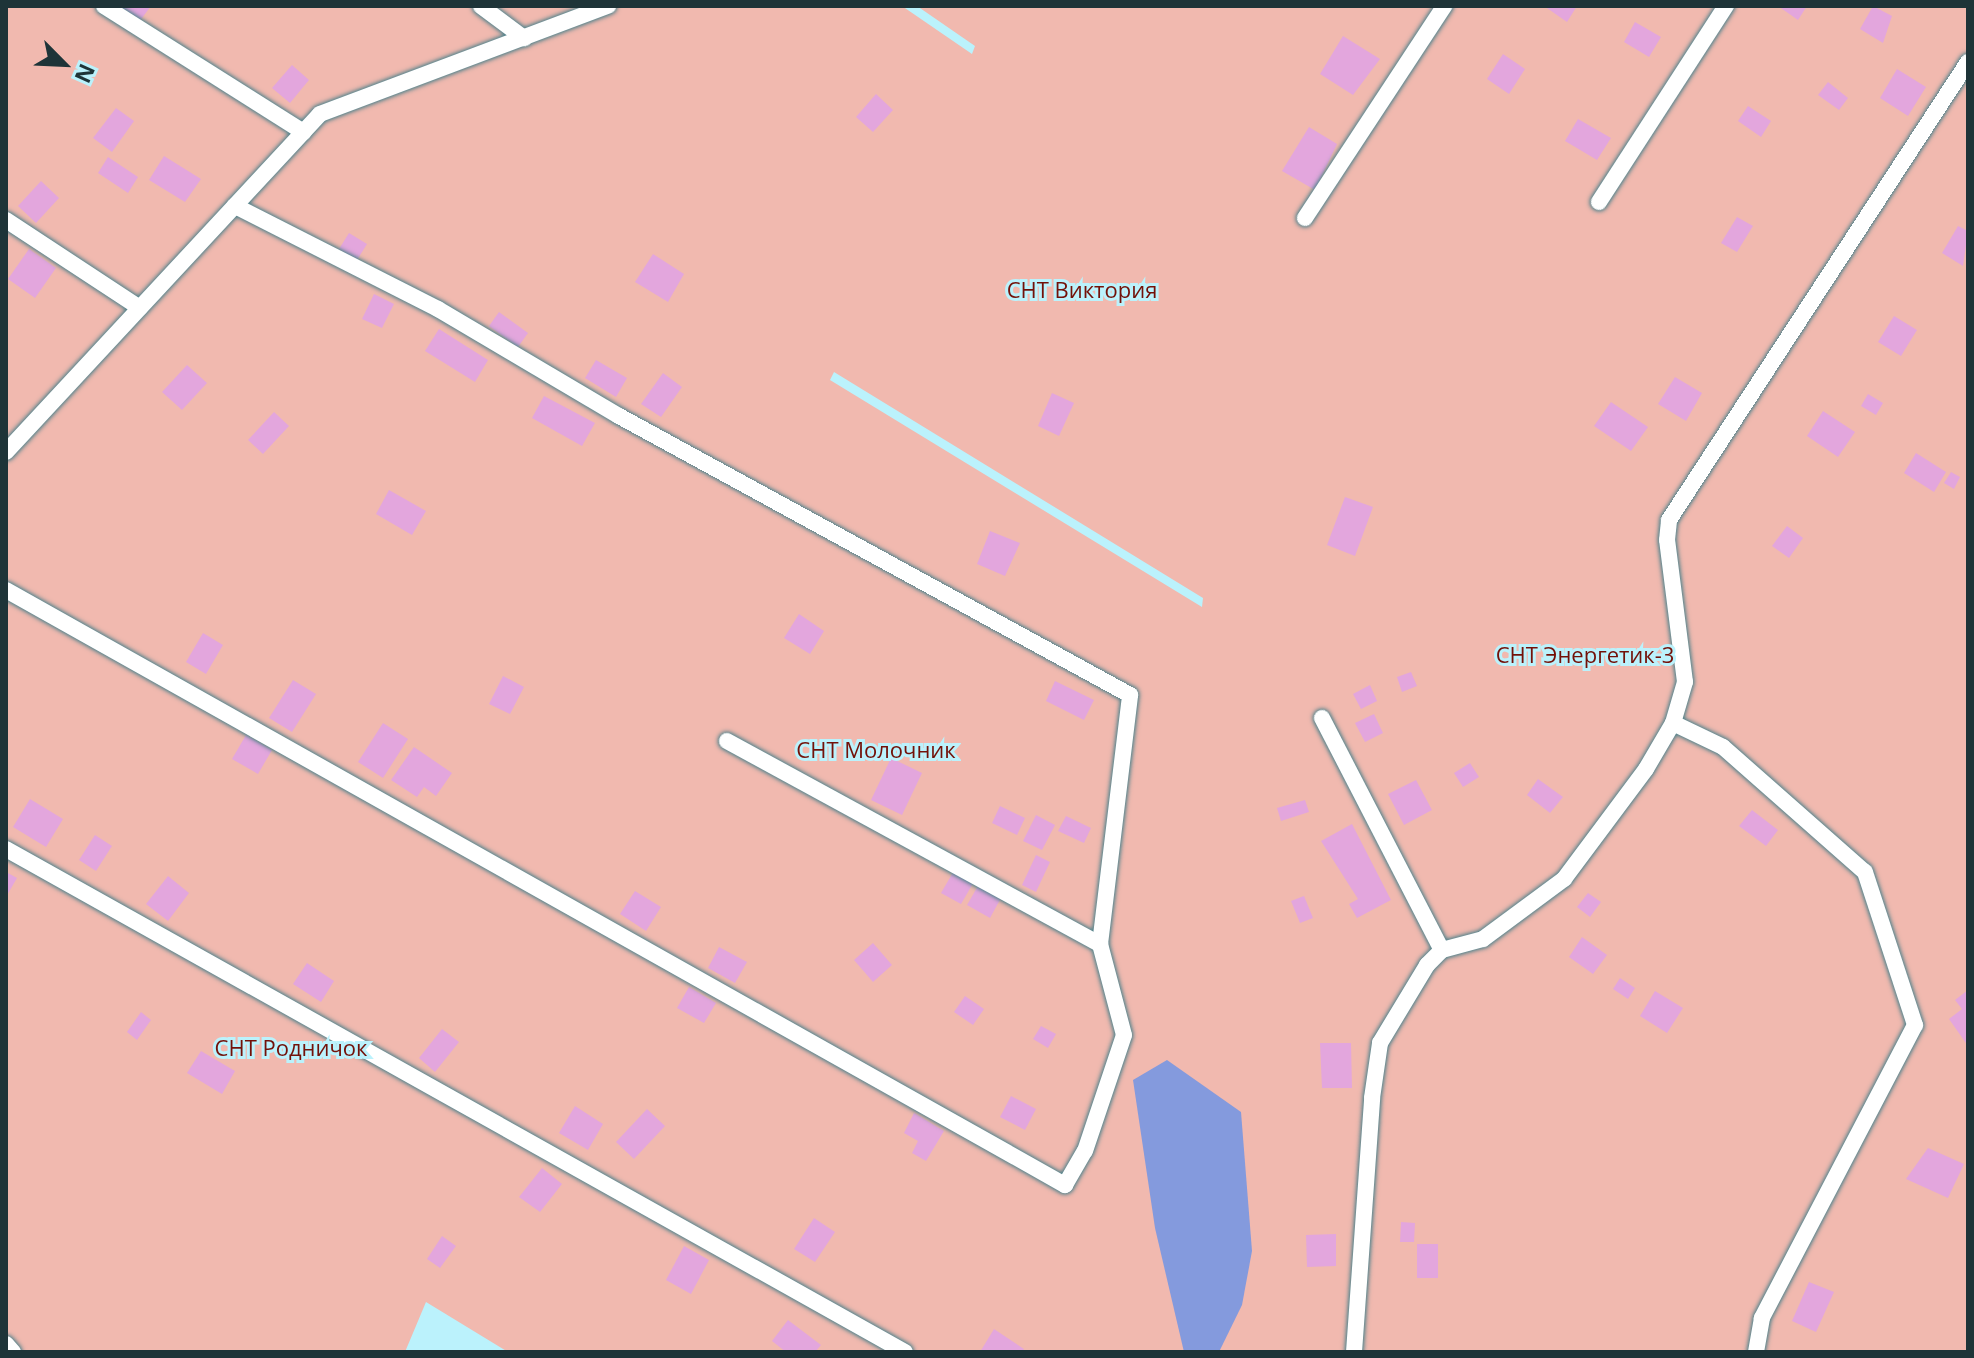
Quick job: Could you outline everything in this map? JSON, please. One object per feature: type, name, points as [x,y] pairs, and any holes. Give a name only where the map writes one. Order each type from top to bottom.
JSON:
[{"type":"lane","points":[[104,6],[303,132]]},
{"type":"lane","points":[[481,6],[524,38]]},
{"type":"lane","points":[[6,452],[320,114],[608,6]]},
{"type":"lane","points":[[1305,218],[1444,6]]},
{"type":"lane","points":[[1599,202],[1726,6]]},
{"type":"lane","points":[[1354,1352],[1375,1065],[1394,1016],[1442,950],[1483,939],[1564,879],[1646,769],[1673,723],[1685,682],[1667,540],[1669,520],[1968,62]]},
{"type":"lane","points":[[6,590],[1065,1185],[1085,1151],[1124,1035],[1100,944],[1130,695],[619,416],[438,309],[235,206]]},
{"type":"lane","points":[[6,220],[140,308]]},
{"type":"lane","points":[[1322,718],[1442,950]]},
{"type":"lane","points":[[1673,723],[1723,747],[1865,872],[1915,1025],[1762,1318],[1756,1352]]},
{"type":"lane","points":[[727,741],[1100,944]]},
{"type":"lane","points":[[6,849],[905,1352]]},
{"type":"lane","points":[[6,1344],[13,1352]]},
{"type":"green space","points":[[6,6],[902,6],[972,54],[975,46],[917,6],[1968,6],[1968,1352],[508,1352],[426,1302],[405,1352],[6,1352]],"holes":[[[834,372],[1203,598],[1202,607],[830,380]]]},
{"type":"water","points":[[1167,1060],[1241,1112],[1252,1251],[1242,1305],[1219,1352],[1184,1352],[1155,1228],[1133,1080]]},
{"type":"building","points":[[117,6],[151,6],[139,22]]},
{"type":"building","points":[[1544,6],[1577,6],[1567,22]]},
{"type":"building","points":[[1778,6],[1807,6],[1798,20]]},
{"type":"building","points":[[1873,6],[1892,16],[1883,43],[1860,29]]},
{"type":"building","points":[[1635,22],[1661,37],[1649,57],[1624,42]]},
{"type":"building","points":[[1343,36],[1380,59],[1353,95],[1320,74]]},
{"type":"building","points":[[1503,54],[1525,69],[1509,94],[1487,79]]},
{"type":"building","points":[[292,65],[309,80],[290,103],[272,88]]},
{"type":"building","points":[[1897,69],[1926,87],[1908,116],[1880,98]]},
{"type":"building","points":[[1828,82],[1848,98],[1839,110],[1818,95]]},
{"type":"building","points":[[876,94],[893,110],[873,132],[856,117]]},
{"type":"building","points":[[1748,106],[1771,121],[1761,137],[1738,121]]},
{"type":"building","points":[[116,108],[134,121],[112,152],[93,138]]},
{"type":"building","points":[[1578,119],[1611,138],[1597,160],[1565,141]]},
{"type":"building","points":[[1309,127],[1337,144],[1315,190],[1282,171]]},
{"type":"building","points":[[164,156],[201,179],[185,202],[149,180]]},
{"type":"building","points":[[108,157],[138,177],[128,193],[98,173]]},
{"type":"building","points":[[41,181],[59,198],[36,223],[18,206]]},
{"type":"building","points":[[1737,217],[1753,226],[1737,252],[1721,243]]},
{"type":"building","points":[[1958,226],[1968,231],[1963,266],[1942,253]]},
{"type":"building","points":[[349,233],[367,244],[357,260],[339,249]]},
{"type":"building","points":[[29,249],[56,268],[35,298],[8,279]]},
{"type":"building","points":[[653,254],[684,274],[668,302],[635,282]]},
{"type":"building","points":[[374,294],[394,304],[382,328],[362,319]]},
{"type":"building","points":[[499,312],[528,333],[518,347],[489,326]]},
{"type":"building","points":[[1894,316],[1917,330],[1901,356],[1878,342]]},
{"type":"building","points":[[439,329],[488,360],[475,382],[425,351]]},
{"type":"building","points":[[596,360],[627,378],[616,397],[585,378]]},
{"type":"building","points":[[187,365],[207,383],[182,410],[162,392]]},
{"type":"building","points":[[663,373],[682,387],[661,417],[641,404]]},
{"type":"building","points":[[1675,377],[1702,393],[1686,421],[1658,404]]},
{"type":"building","points":[[1052,393],[1074,403],[1059,436],[1038,426]]},
{"type":"building","points":[[1868,394],[1883,403],[1876,415],[1861,406]]},
{"type":"building","points":[[544,396],[595,423],[582,446],[532,418]]},
{"type":"building","points":[[1611,402],[1648,427],[1631,451],[1594,426]]},
{"type":"building","points":[[1823,411],[1855,432],[1838,457],[1807,436]]},
{"type":"building","points":[[274,412],[289,426],[263,454],[248,440]]},
{"type":"building","points":[[1916,453],[1946,472],[1934,492],[1904,473]]},
{"type":"building","points":[[1951,472],[1960,477],[1954,489],[1944,483]]},
{"type":"building","points":[[389,490],[426,511],[412,535],[376,514]]},
{"type":"building","points":[[1345,497],[1373,507],[1355,556],[1327,545]]},
{"type":"building","points":[[1787,526],[1803,538],[1789,558],[1772,546]]},
{"type":"building","points":[[990,531],[1020,543],[1005,576],[977,564]]},
{"type":"building","points":[[799,614],[824,631],[810,654],[784,638]]},
{"type":"building","points":[[203,633],[223,645],[206,674],[186,662]]},
{"type":"building","points":[[1411,672],[1417,686],[1402,692],[1397,677]]},
{"type":"building","points":[[503,676],[524,687],[510,714],[489,704]]},
{"type":"building","points":[[293,680],[316,694],[292,732],[269,718]]},
{"type":"building","points":[[1055,681],[1094,700],[1084,720],[1046,701]]},
{"type":"building","points":[[1370,685],[1377,701],[1361,709],[1353,694]]},
{"type":"building","points":[[1374,714],[1383,733],[1365,742],[1355,723]]},
{"type":"building","points":[[383,723],[408,739],[383,778],[358,762]]},
{"type":"building","points":[[246,735],[272,750],[258,774],[232,759]]},
{"type":"building","points":[[414,747],[452,773],[436,796],[424,787],[417,797],[391,780]]},
{"type":"building","points":[[891,758],[922,773],[902,815],[871,800]]},
{"type":"building","points":[[1470,763],[1479,777],[1463,787],[1454,773]]},
{"type":"building","points":[[1538,779],[1563,797],[1550,813],[1527,795]]},
{"type":"building","points":[[1416,780],[1432,810],[1404,825],[1388,794]]},
{"type":"building","points":[[30,799],[63,819],[46,847],[13,827]]},
{"type":"building","points":[[1305,800],[1309,812],[1281,821],[1277,808]]},
{"type":"building","points":[[1000,806],[1025,818],[1017,835],[992,823]]},
{"type":"building","points":[[1752,810],[1778,830],[1766,846],[1739,826]]},
{"type":"building","points":[[1036,815],[1055,825],[1042,850],[1023,841]]},
{"type":"building","points":[[1066,816],[1091,828],[1084,843],[1058,831]]},
{"type":"building","points":[[1352,824],[1391,900],[1357,918],[1349,904],[1358,899],[1321,841]]},
{"type":"building","points":[[95,835],[112,846],[96,871],[79,860]]},
{"type":"building","points":[[1036,855],[1050,862],[1036,892],[1022,885]]},
{"type":"building","points":[[955,869],[975,880],[961,904],[941,893]]},
{"type":"building","points":[[6,872],[17,878],[6,897]]},
{"type":"building","points":[[168,876],[189,893],[168,921],[146,904]]},
{"type":"building","points":[[978,886],[1001,898],[990,918],[967,905]]},
{"type":"building","points":[[635,891],[661,907],[646,931],[620,914]]},
{"type":"building","points":[[1588,893],[1601,902],[1590,917],[1577,907]]},
{"type":"building","points":[[1304,896],[1313,918],[1300,923],[1291,901]]},
{"type":"building","points":[[1582,937],[1607,955],[1593,974],[1569,957]]},
{"type":"building","points":[[873,943],[892,965],[873,982],[854,960]]},
{"type":"building","points":[[719,947],[747,962],[735,983],[708,968]]},
{"type":"building","points":[[307,963],[334,981],[321,1002],[293,984]]},
{"type":"building","points":[[1620,978],[1635,988],[1628,999],[1613,989]]},
{"type":"building","points":[[689,987],[716,1003],[704,1023],[677,1008]]},
{"type":"building","points":[[1968,990],[1968,1046],[1949,1019],[1962,1009],[1955,1000]]},
{"type":"building","points":[[1655,991],[1683,1008],[1667,1033],[1640,1016]]},
{"type":"building","points":[[965,996],[984,1009],[973,1025],[954,1012]]},
{"type":"building","points":[[141,1012],[151,1020],[137,1040],[127,1032]]},
{"type":"building","points":[[1041,1026],[1056,1034],[1048,1048],[1033,1039]]},
{"type":"building","points":[[442,1029],[459,1042],[435,1072],[419,1058]]},
{"type":"building","points":[[1320,1043],[1351,1043],[1352,1088],[1322,1088]]},
{"type":"building","points":[[201,1051],[235,1071],[222,1094],[187,1073]]},
{"type":"building","points":[[1011,1096],[1036,1109],[1025,1130],[1000,1117]]},
{"type":"building","points":[[575,1106],[603,1124],[588,1150],[559,1133]]},
{"type":"building","points":[[647,1109],[665,1126],[634,1159],[616,1142]]},
{"type":"building","points":[[914,1113],[944,1131],[926,1161],[912,1153],[918,1141],[904,1133]]},
{"type":"building","points":[[1928,1148],[1964,1164],[1948,1198],[1906,1179]]},
{"type":"building","points":[[542,1168],[562,1184],[540,1212],[519,1197]]},
{"type":"building","points":[[814,1218],[835,1232],[815,1262],[794,1249]]},
{"type":"building","points":[[1401,1222],[1415,1223],[1414,1242],[1400,1242]]},
{"type":"building","points":[[1336,1234],[1336,1266],[1307,1267],[1306,1235]]},
{"type":"building","points":[[442,1236],[456,1246],[440,1268],[427,1259]]},
{"type":"building","points":[[1417,1244],[1438,1244],[1438,1278],[1417,1278]]},
{"type":"building","points":[[684,1246],[709,1260],[691,1294],[666,1280]]},
{"type":"building","points":[[1809,1282],[1834,1292],[1816,1332],[1792,1321]]},
{"type":"building","points":[[788,1320],[821,1345],[815,1352],[786,1352],[772,1341]]},
{"type":"building","points":[[994,1329],[1024,1349],[1022,1352],[980,1352]]},
{"type":"park label","name":"СНТ Виктория","points":[[1082,290]]},
{"type":"park label","name":"СНТ Энергетик-3","points":[[1585,655]]},
{"type":"park label","name":"СНТ Молочник","points":[[876,750]]},
{"type":"park label","name":"СНТ Родничок","points":[[291,1048]]}]
